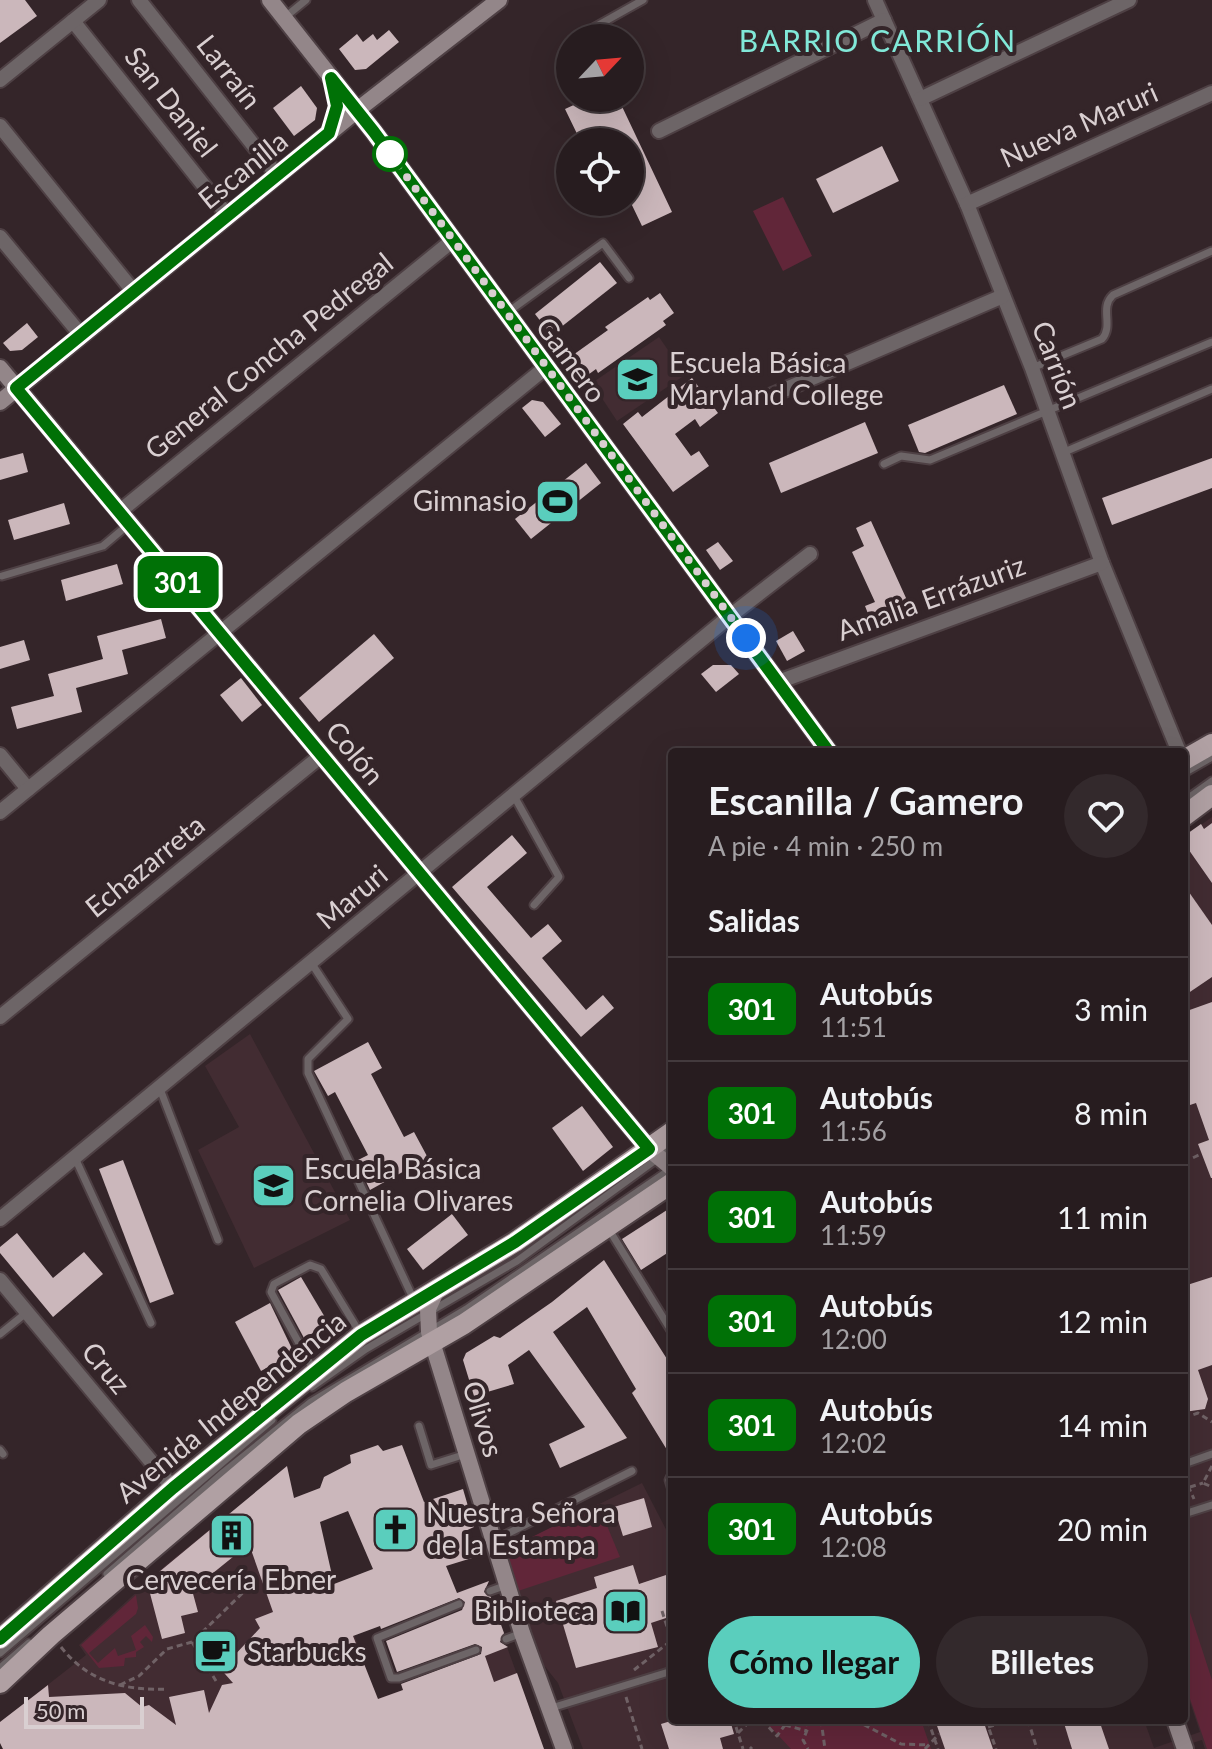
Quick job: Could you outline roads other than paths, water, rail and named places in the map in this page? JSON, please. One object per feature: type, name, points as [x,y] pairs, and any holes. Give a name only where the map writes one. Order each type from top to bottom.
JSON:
[{"type":"main road","points":[[1188,758],[1212,744]]},
{"type":"main road","points":[[1188,813],[1212,795]]},
{"type":"main road","name":"Avenida Independencia","points":[[426,1323],[439,1287],[661,1160]]},
{"type":"main road","name":"Avenida Independencia","points":[[0,1683],[51,1635],[299,1424],[346,1392],[426,1323],[607,1226],[668,1186]]},
{"type":"main road","name":"Avenida Independencia","points":[[0,1639],[173,1488],[361,1335],[426,1323]]},
{"type":"street","points":[[0,80],[99,0]]},
{"type":"street","name":"Larraín","points":[[139,0],[277,175]]},
{"type":"street","name":"Gamero","points":[[270,0],[356,111],[826,748]]},
{"type":"street","name":"Escanilla","points":[[0,402],[356,111],[499,0]]},
{"type":"street","name":"Carrión","points":[[875,0],[967,204],[1032,368],[1102,563],[1177,748]]},
{"type":"street","points":[[920,99],[1129,0]]},
{"type":"street","points":[[659,131],[884,20]]},
{"type":"street","name":"San Daniel","points":[[73,21],[228,216]]},
{"type":"street","points":[[329,133],[337,106],[331,78]]},
{"type":"street","name":"Nueva Maruri","points":[[967,204],[1212,93]]},
{"type":"street","points":[[0,126],[134,292]]},
{"type":"street","points":[[0,237],[81,335]]},
{"type":"street","name":"General Concha Pedregal","points":[[124,518],[452,241]]},
{"type":"street","points":[[770,396],[1003,296]]},
{"type":"street","name":"Colón","points":[[0,368],[661,1160]]},
{"type":"street","points":[[0,812],[545,368]]},
{"type":"street","name":"Maruri","points":[[0,1219],[730,616],[810,554]]},
{"type":"street","name":"Amalia Errázuriz","points":[[778,682],[1102,563]]},
{"type":"street","points":[[0,755],[28,789]]},
{"type":"street","name":"Echazarreta","points":[[0,1017],[322,755]]},
{"type":"street","name":"Cruz","points":[[0,1280],[173,1488]]},
{"type":"street","name":"Olivos","points":[[426,1323],[507,1585],[514,1636],[564,1749]]},
{"type":"street","points":[[1176,1724],[1185,1749]]},
{"type":"lane","points":[[284,18],[306,0]]},
{"type":"lane","points":[[600,24],[643,0]]},
{"type":"lane","points":[[505,314],[603,243],[629,278]]},
{"type":"lane","points":[[1032,368],[1102,339],[1108,330],[1107,300],[1113,295],[1212,251]]},
{"type":"lane","points":[[884,464],[901,456],[930,460],[1212,342]]},
{"type":"lane","points":[[1062,453],[1212,389]]},
{"type":"lane","points":[[2,576],[103,546],[124,518]]},
{"type":"lane","points":[[1188,771],[1212,757]]},
{"type":"lane","points":[[1188,798],[1212,781]]},
{"type":"lane","points":[[514,796],[559,877],[534,905]]},
{"type":"lane","points":[[312,964],[348,1019],[308,1059],[308,1073],[426,1323]]},
{"type":"lane","points":[[160,1089],[218,1240]]},
{"type":"lane","points":[[75,1158],[151,1323]]},
{"type":"lane","points":[[0,1653],[290,1405],[366,1349],[426,1323],[661,1160]]},
{"type":"lane","points":[[0,1668],[285,1421],[661,1160]]},
{"type":"lane","points":[[607,1226],[668,1325]]},
{"type":"lane","points":[[314,1371],[271,1292],[274,1284],[310,1265],[321,1269],[361,1335]]},
{"type":"lane","points":[[0,1334],[26,1313]]},
{"type":"lane","points":[[419,1426],[431,1465],[466,1454]]},
{"type":"lane","points":[[1188,1463],[1212,1454]]},
{"type":"lane","points":[[493,1541],[632,1471]]},
{"type":"lane","points":[[1188,1513],[1212,1505]]},
{"type":"lane","points":[[490,1591],[507,1585]]},
{"type":"lane","points":[[459,1604],[377,1638],[381,1657],[391,1678],[399,1678],[476,1650]]},
{"type":"lane","points":[[548,1709],[668,1672]]},
{"type":"place","name":"Escuela Básica Maryland College","points":[[638,379]]},
{"type":"place","name":"Gimnasio","points":[[558,501]]},
{"type":"place","name":"Escuela Básica Cornelia Olivares","points":[[273,1185]]},
{"type":"place","name":"Nuestra Señora de la Estampa","points":[[395,1529]]},
{"type":"place","name":"Cervecería Ebner","points":[[231,1535]]},
{"type":"place","name":"Biblioteca","points":[[626,1611]]},
{"type":"place","name":"Starbucks","points":[[216,1652]]},
{"type":"district","name":"BARRIO CARRIÓN","points":[[878,42]]}]
